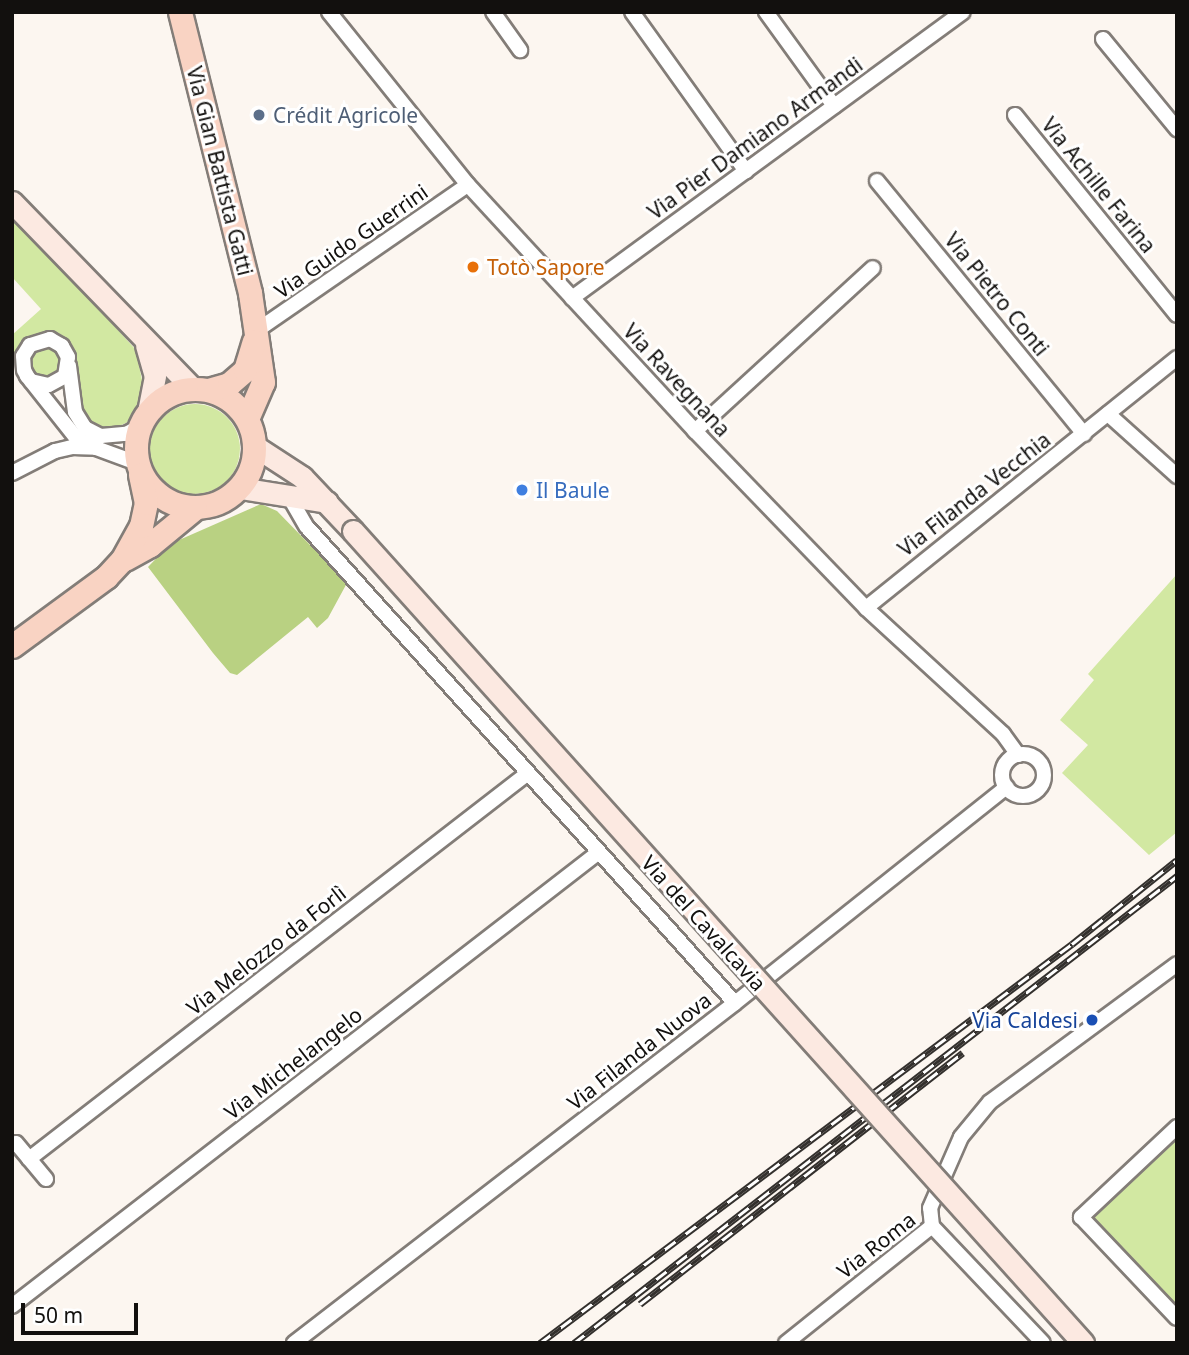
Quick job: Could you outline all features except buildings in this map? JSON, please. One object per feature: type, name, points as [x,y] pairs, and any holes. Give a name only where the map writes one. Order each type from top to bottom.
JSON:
[{"type":"main road","name":"Via Gian Battista Gatti","points":[[180,12],[250,293],[263,382],[247,419]]},
{"type":"main road","points":[[12,202],[146,343],[201,389],[230,401],[247,419],[256,447],[252,466],[240,488],[219,503],[195,508],[177,506],[161,498],[149,486],[138,467]]},
{"type":"main road","name":"Via Gian Battista Gatti","points":[[201,389],[229,384],[245,370],[256,331]]},
{"type":"main road","points":[[12,646],[106,577],[122,560],[137,537],[146,503],[138,467],[138,431],[146,414],[155,376],[146,343]]},
{"type":"main road","points":[[146,414],[168,395],[201,389]]},
{"type":"main road","name":"Via del Cavalcavia","points":[[256,447],[302,477],[327,502],[1083,1343]]},
{"type":"main road","points":[[240,488],[287,493],[327,502]]},
{"type":"main road","points":[[122,560],[150,545],[195,508]]},
{"type":"street","name":"Via Ravegnana","points":[[329,12],[468,185],[695,431],[866,608],[1003,734],[1018,755],[1032,756],[1042,765],[1042,785],[1025,796],[1007,788]]},
{"type":"street","points":[[493,12],[520,50]]},
{"type":"street","points":[[632,12],[746,171]]},
{"type":"street","points":[[766,12],[834,106]]},
{"type":"street","name":"Via Pier Damiano Armandi","points":[[572,298],[963,12]]},
{"type":"street","points":[[1103,39],[1177,129]]},
{"type":"street","name":"Via Achille Farina","points":[[1015,115],[1177,315]]},
{"type":"street","name":"Via Pietro Conti","points":[[877,181],[1084,434]]},
{"type":"street","name":"Via Guido Guerrini","points":[[256,331],[468,185]]},
{"type":"street","points":[[695,431],[873,268]]},
{"type":"street","points":[[138,467],[77,439],[31,381],[22,363],[26,350],[36,341],[56,342],[66,351],[75,412],[85,428],[101,436],[126,434],[137,428],[146,414]]},
{"type":"street","name":"Via Filanda Vecchia","points":[[866,608],[1177,358]]},
{"type":"street","points":[[31,381],[43,386],[55,384],[65,376],[69,364]]},
{"type":"street","points":[[1108,414],[1177,476]]},
{"type":"street","points":[[55,451],[64,437],[62,421]]},
{"type":"street","points":[[12,474],[55,451],[72,447],[96,448]]},
{"type":"street","name":"Via del Cavalcavia","points":[[287,493],[307,527],[735,1003]]},
{"type":"street","points":[[1007,788],[1004,768],[1018,755]]},
{"type":"street","name":"Via Melozzo da Forlì","points":[[29,1159],[528,773]]},
{"type":"street","name":"Via Filanda Nuova","points":[[294,1343],[735,1003],[1007,788]]},
{"type":"street","name":"Via Michelangelo","points":[[12,1306],[599,852]]},
{"type":"street","points":[[932,1226],[930,1208],[961,1137],[990,1102],[1177,964]]},
{"type":"street","points":[[1177,1127],[1080,1217],[1177,1318]]},
{"type":"street","points":[[12,1145],[16,1143],[46,1179]]},
{"type":"street","name":"Via Roma","points":[[786,1343],[932,1226],[1043,1343]]},
{"type":"green space","points":[[12,213],[136,350],[144,390],[135,414],[126,423],[109,430],[88,423],[79,409],[65,341],[57,335],[36,335],[12,355],[12,335],[41,309],[12,277]]},
{"type":"green space","points":[[47,344],[61,352],[61,372],[48,380],[31,373],[30,354]]},
{"type":"green space","points":[[195,404],[212,407],[227,417],[237,432],[240,449],[237,466],[227,481],[212,491],[195,494],[178,491],[163,481],[153,466],[150,449],[153,432],[163,417],[178,407]]},
{"type":"green space","points":[[261,504],[277,511],[347,583],[328,618],[317,628],[308,617],[237,675],[230,673],[213,653],[148,567],[170,544]]},
{"type":"green space","points":[[1177,574],[1177,832],[1149,855],[1062,773],[1088,745],[1060,720],[1094,680],[1088,674]]},
{"type":"green space","points":[[1177,1130],[1177,1310],[1088,1214]]},
{"type":"railway","points":[[540,1343],[1072,944],[1177,860]]},
{"type":"railway","points":[[574,1343],[1177,876]]},
{"type":"railway","points":[[640,1304],[963,1053]]},
{"type":"place","name":"Crédit Agricole","points":[[259,115]]},
{"type":"place","name":"Totò Sapore","points":[[473,267]]},
{"type":"place","name":"Il Baule","points":[[522,490]]},
{"type":"place","name":"Via Caldesi","points":[[1092,1020]]}]
